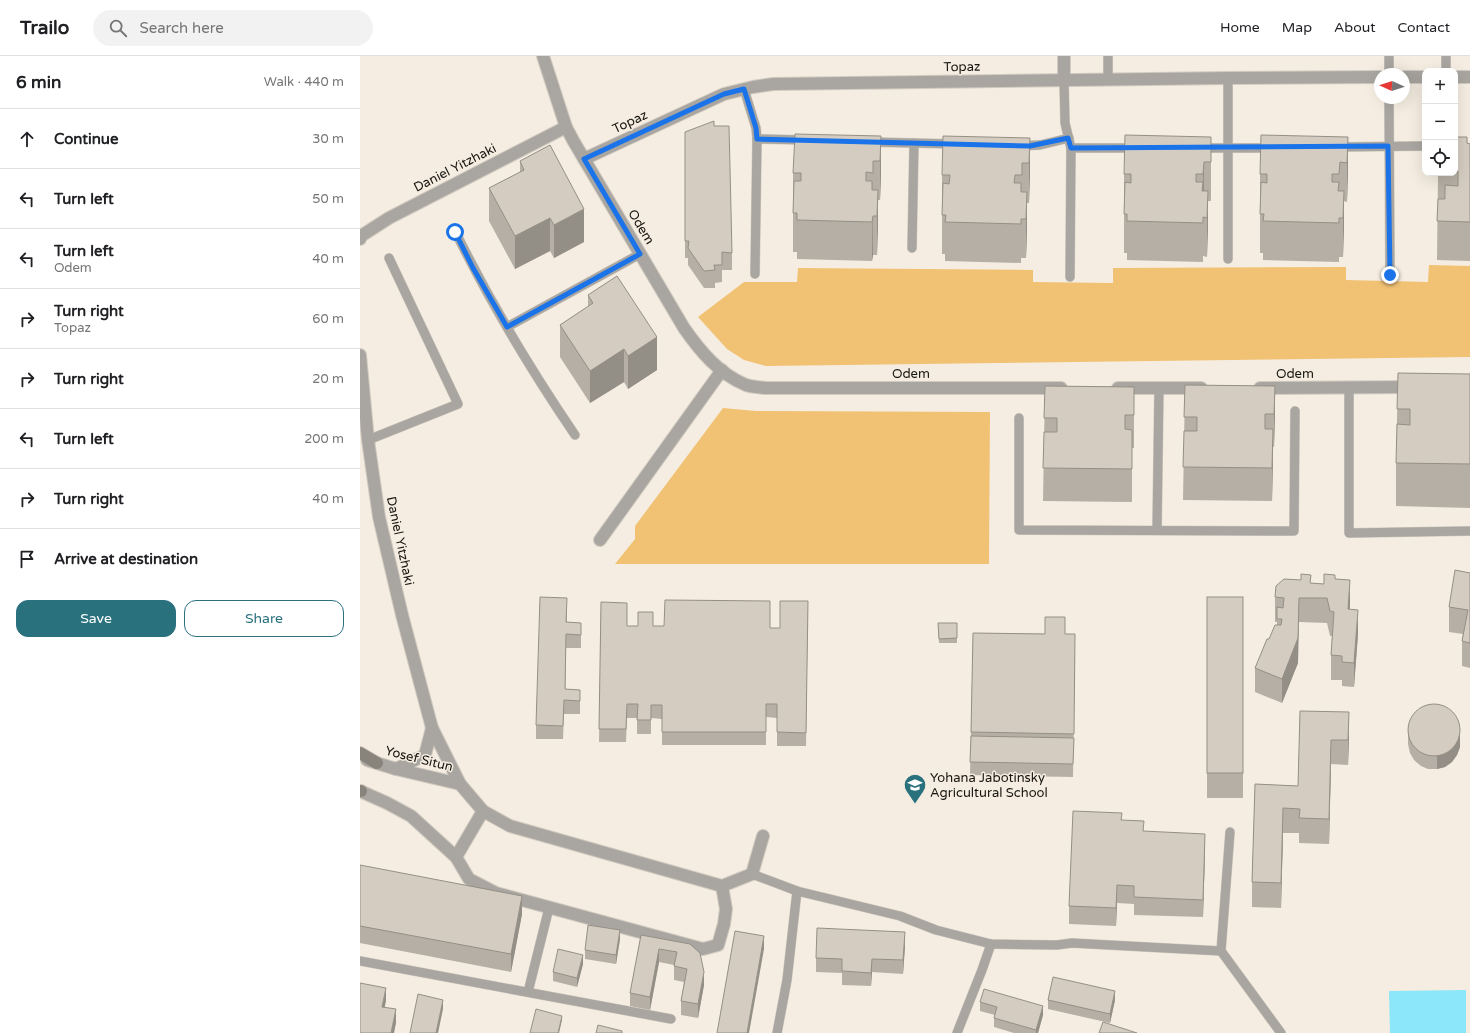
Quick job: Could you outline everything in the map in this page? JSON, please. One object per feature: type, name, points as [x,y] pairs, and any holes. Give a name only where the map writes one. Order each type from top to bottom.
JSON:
[{"type":"main road","points":[[360,752],[377,763]]},
{"type":"street","name":"Odem","points":[[543,56],[566,127],[584,159],[684,328],[701,352],[715,366],[732,377],[747,385],[764,388],[1071,388]]},
{"type":"street","points":[[1064,56],[1064,80]]},
{"type":"street","name":"Topaz","points":[[584,159],[724,94],[773,84],[1374,77]]},
{"type":"street","points":[[1410,77],[1422,77]]},
{"type":"street","points":[[1458,77],[1470,77]]},
{"type":"street","name":"Daniel Yitzhaki","points":[[360,239],[361,236],[388,218],[566,127]]},
{"type":"street","name":"Daniel Yitzhaki","points":[[360,355],[368,440],[380,517],[402,615],[432,728],[460,784]]},
{"type":"street","points":[[600,540],[722,370]]},
{"type":"street","name":"Odem","points":[[1246,388],[1424,386]]},
{"type":"street","points":[[1103,388],[1214,388]]},
{"type":"street","name":"Daniel Yitzhaki","points":[[396,769],[425,755],[432,728]]},
{"type":"street","name":"Yosef Situn","points":[[360,758],[396,769],[460,784],[483,811]]},
{"type":"street","points":[[360,791],[411,816],[456,857],[469,879],[496,893],[703,950],[718,945],[724,924],[726,909],[722,886]]},
{"type":"street","points":[[456,857],[483,811],[510,826],[722,886],[752,874],[763,836]]},
{"type":"lane","points":[[1108,56],[1108,80]]},
{"type":"lane","points":[[1389,56],[1389,68]]},
{"type":"lane","points":[[1446,56],[1446,68]]},
{"type":"lane","points":[[1228,78],[1228,259]]},
{"type":"lane","points":[[1064,80],[1065,123],[1071,148],[1070,277]]},
{"type":"lane","points":[[744,89],[756,128],[757,139],[756,274]]},
{"type":"lane","points":[[1389,104],[1390,275]]},
{"type":"lane","points":[[1007,145],[1040,145],[1068,138]]},
{"type":"lane","points":[[757,139],[812,140]]},
{"type":"lane","points":[[859,142],[960,144]]},
{"type":"lane","points":[[912,248],[914,143]]},
{"type":"lane","points":[[1327,147],[1422,146]]},
{"type":"lane","points":[[1189,148],[1282,147]]},
{"type":"lane","points":[[1071,148],[1142,148]]},
{"type":"lane","points":[[455,232],[473,268],[538,380],[575,434]]},
{"type":"lane","points":[[507,327],[640,254]]},
{"type":"lane","points":[[368,440],[458,404],[389,258]]},
{"type":"lane","points":[[1157,530],[1159,388]]},
{"type":"lane","points":[[1349,388],[1348,533],[1470,531]]},
{"type":"lane","points":[[1018,418],[1019,530],[1294,531],[1295,411]]},
{"type":"lane","points":[[1230,832],[1221,951],[1281,1033]]},
{"type":"lane","points":[[752,874],[797,891],[900,916],[936,930],[991,944],[1057,945],[1072,943],[1221,951]]},
{"type":"lane","points":[[777,1033],[787,980],[797,891]]},
{"type":"lane","points":[[528,992],[549,908]]},
{"type":"lane","points":[[957,1033],[991,944]]},
{"type":"lane","points":[[360,961],[671,1018]]},
{"type":"shaded area","points":[[1429,265],[1470,266],[1470,357],[766,366],[744,360],[727,349],[698,317],[744,282],[797,282],[798,268],[1033,270],[1033,282],[1113,283],[1113,268],[1346,267],[1346,280],[1428,282]]},
{"type":"shaded area","points":[[723,408],[756,411],[990,412],[989,564],[615,564],[635,539],[635,526]]},
{"type":"water","points":[[1466,990],[1466,1033],[1390,1033],[1389,991]]},
{"type":"building","points":[[714,121],[714,126],[729,126],[732,253],[722,252],[722,265],[714,265],[715,270],[704,271],[688,248],[689,241],[685,241],[685,132]]},
{"type":"building","points":[[795,134],[881,136],[880,161],[873,161],[873,173],[866,172],[866,181],[872,181],[872,190],[878,190],[877,216],[873,216],[872,222],[797,220],[797,213],[793,213],[794,181],[801,181],[801,173],[793,173]]},
{"type":"building","points":[[1125,135],[1211,137],[1211,162],[1204,162],[1203,174],[1196,174],[1196,182],[1203,182],[1202,191],[1208,191],[1207,218],[1203,217],[1203,223],[1127,221],[1127,214],[1124,214],[1125,182],[1131,183],[1131,174],[1124,174]]},
{"type":"building","points":[[1261,135],[1348,137],[1347,163],[1340,162],[1339,174],[1332,174],[1332,182],[1339,182],[1338,191],[1344,191],[1343,218],[1339,218],[1339,223],[1263,221],[1264,214],[1260,214],[1261,182],[1267,183],[1267,174],[1260,174]]},
{"type":"building","points":[[943,136],[1030,138],[1029,163],[1022,163],[1022,175],[1015,175],[1014,183],[1021,183],[1021,192],[1027,192],[1026,219],[1021,219],[1021,224],[945,222],[946,215],[942,215],[943,183],[949,184],[950,175],[942,175]]},
{"type":"building","points":[[1458,137],[1467,137],[1467,143],[1470,144],[1470,222],[1437,221],[1438,199],[1445,199],[1445,185],[1458,186]]},
{"type":"building","points":[[550,145],[584,209],[554,225],[550,218],[515,236],[489,188],[524,170],[520,161]]},
{"type":"building","points":[[617,276],[657,337],[628,356],[624,349],[590,371],[560,325],[593,303],[588,295]]},
{"type":"building","points":[[1398,373],[1470,374],[1470,464],[1396,463],[1397,424],[1410,425],[1410,409],[1397,409]]},
{"type":"building","points":[[1185,385],[1275,386],[1274,414],[1265,414],[1265,429],[1273,429],[1272,468],[1183,467],[1184,431],[1197,431],[1197,417],[1184,417]]},
{"type":"building","points":[[1045,386],[1134,387],[1134,415],[1125,415],[1125,429],[1132,430],[1132,469],[1043,468],[1044,432],[1057,432],[1057,418],[1044,418]]},
{"type":"building","points":[[1455,570],[1470,573],[1470,643],[1462,641],[1468,610],[1449,607]]},
{"type":"building","points":[[1301,574],[1311,575],[1310,583],[1324,584],[1324,574],[1335,575],[1335,579],[1350,580],[1348,609],[1358,610],[1354,663],[1342,662],[1342,656],[1331,655],[1334,612],[1330,611],[1327,598],[1299,598],[1298,638],[1282,679],[1255,668],[1267,639],[1269,639],[1275,625],[1281,625],[1282,619],[1277,619],[1277,607],[1283,608],[1284,598],[1275,597],[1276,586],[1284,579],[1301,580]]},
{"type":"building","points":[[540,597],[567,598],[566,622],[581,623],[581,635],[566,634],[565,689],[580,690],[580,701],[564,700],[563,726],[536,725]]},
{"type":"building","points":[[1207,597],[1243,597],[1243,773],[1207,773]]},
{"type":"building","points":[[665,600],[770,601],[770,628],[780,628],[780,601],[808,601],[806,733],[777,732],[777,704],[766,704],[766,732],[662,732],[662,705],[651,705],[651,720],[637,720],[638,704],[627,704],[626,729],[599,729],[601,602],[627,603],[627,626],[638,626],[638,612],[653,612],[653,626],[664,626]]},
{"type":"building","points":[[1045,617],[1065,617],[1065,634],[1075,634],[1074,734],[971,732],[973,633],[1045,634]]},
{"type":"building","points":[[938,623],[957,623],[957,638],[939,639]]},
{"type":"building","points":[[1434,704],[1444,706],[1452,712],[1458,720],[1460,730],[1458,740],[1452,748],[1444,754],[1434,756],[1424,754],[1416,748],[1410,740],[1408,730],[1410,720],[1416,712],[1424,706]]},
{"type":"building","points":[[1300,711],[1349,712],[1348,740],[1331,740],[1329,819],[1299,818],[1300,809],[1283,808],[1281,883],[1252,882],[1255,784],[1298,786]]},
{"type":"building","points":[[971,736],[1074,738],[1073,764],[970,762]]},
{"type":"building","points":[[1073,811],[1122,813],[1121,820],[1144,821],[1143,831],[1205,834],[1203,900],[1134,897],[1134,886],[1117,885],[1116,908],[1069,906]]},
{"type":"building","points":[[360,865],[522,896],[511,954],[360,926]]},
{"type":"building","points":[[588,925],[620,930],[616,955],[585,950]]},
{"type":"building","points":[[817,928],[905,932],[903,960],[872,959],[871,973],[842,971],[842,959],[816,958]]},
{"type":"building","points":[[735,931],[764,936],[747,1033],[717,1033]]},
{"type":"building","points":[[641,935],[690,944],[700,953],[704,972],[698,1004],[681,1001],[687,969],[674,966],[677,952],[659,949],[650,997],[630,993]]},
{"type":"building","points":[[558,949],[583,955],[577,978],[553,972]]},
{"type":"building","points":[[1053,977],[1115,991],[1110,1014],[1048,1000]]},
{"type":"building","points":[[360,983],[386,988],[382,1007],[396,1009],[391,1033],[360,1033]]},
{"type":"building","points":[[984,989],[1043,1006],[1036,1030],[994,1018],[997,1007],[980,1002]]},
{"type":"building","points":[[418,994],[443,1000],[436,1033],[410,1033]]},
{"type":"building","points":[[536,1009],[562,1016],[558,1033],[530,1033]]},
{"type":"building","points":[[1103,1022],[1137,1033],[1099,1033]]},
{"type":"building","points":[[598,1025],[622,1031],[622,1033],[596,1033]]},
{"type":"place","name":"Yohana Jabotinsky Agricultural School","points":[[915,804]]},
{"type":"route","points":[[455,232],[473,268],[507,327],[640,254],[584,159],[724,94],[744,89],[756,128],[757,139],[1030,146],[1068,138],[1071,148],[1388,146],[1390,275]]}]
